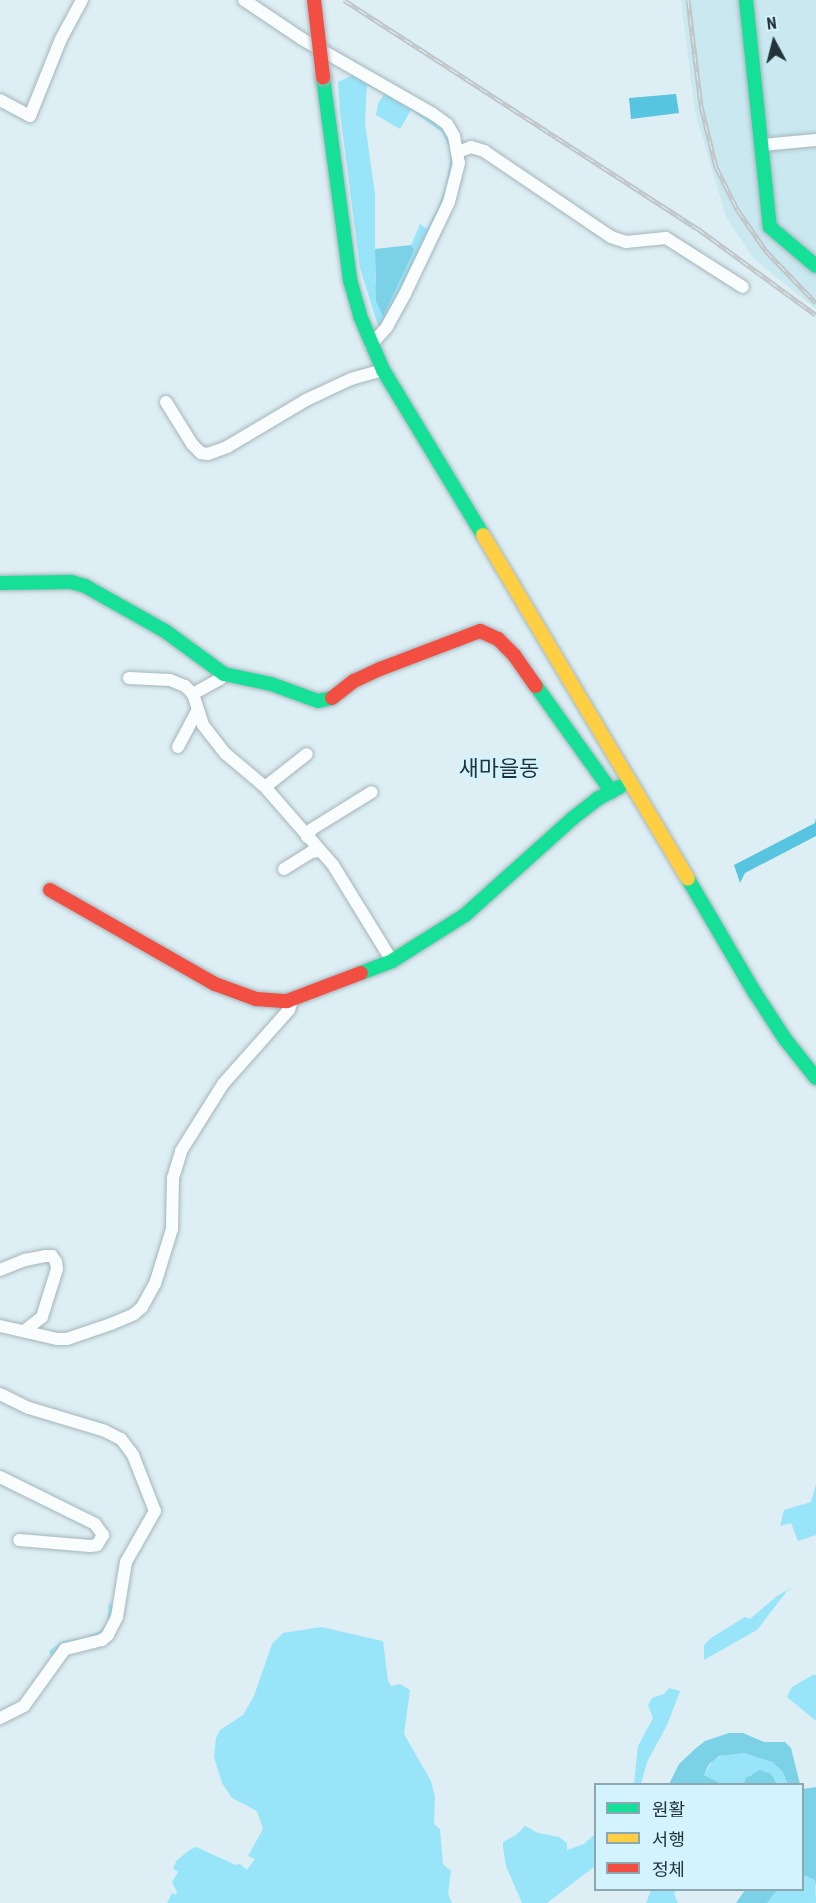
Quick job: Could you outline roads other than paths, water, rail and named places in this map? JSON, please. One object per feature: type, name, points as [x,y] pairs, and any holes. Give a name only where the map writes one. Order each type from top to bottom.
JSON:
[{"type":"street","points":[[0,100],[30,116],[61,39],[82,0]]},
{"type":"street","points":[[244,0],[302,39],[433,114],[450,128],[459,152],[458,168],[449,202],[391,319],[371,345]]},
{"type":"street","points":[[314,0],[350,280],[371,345],[383,370],[755,993],[801,1061],[816,1078]]},
{"type":"street","points":[[746,0],[770,227],[816,266]]},
{"type":"street","points":[[762,145],[816,140]]},
{"type":"street","points":[[459,152],[471,147],[484,151],[610,237],[626,242],[666,238],[743,287]]},
{"type":"street","points":[[166,402],[192,444],[201,453],[208,454],[227,447],[351,379],[383,370]]},
{"type":"street","points":[[0,583],[71,582],[85,586],[165,631],[224,674],[271,684],[318,701],[329,700],[354,681],[380,669],[480,631],[498,639],[514,655],[612,792]]},
{"type":"street","points":[[193,694],[220,679],[224,674]]},
{"type":"street","points":[[129,678],[170,680],[185,686],[193,694],[197,712],[211,737],[265,787],[333,865],[392,961]]},
{"type":"street","points":[[178,747],[197,712]]},
{"type":"street","points":[[265,787],[308,754]]},
{"type":"street","points":[[50,890],[214,984],[256,999],[292,1000],[392,961],[465,915],[597,799],[631,782]]},
{"type":"street","points":[[307,837],[312,829],[372,792]]},
{"type":"street","points":[[284,869],[311,852],[320,851]]},
{"type":"street","points":[[0,1326],[57,1340],[67,1339],[111,1324],[134,1314],[142,1307],[155,1284],[170,1235],[174,1213],[173,1178],[181,1151],[224,1084],[289,1010],[292,1000]]},
{"type":"street","points":[[0,1270],[25,1260],[45,1256],[52,1257],[56,1262],[57,1269],[42,1317],[24,1331]]},
{"type":"street","points":[[0,1394],[28,1408],[105,1431],[121,1439],[133,1455],[155,1511],[126,1562],[117,1617],[108,1635],[102,1640],[65,1649],[24,1706],[0,1718]]},
{"type":"street","points":[[0,1477],[89,1521],[100,1529],[103,1535],[102,1541],[90,1546],[19,1540]]},
{"type":"railway","points":[[344,0],[697,228],[816,315]]},
{"type":"railway","points":[[688,0],[701,106],[716,167],[737,209],[766,251],[816,303]]},
{"type":"district","name":"새마을동","points":[[499,769]]}]
